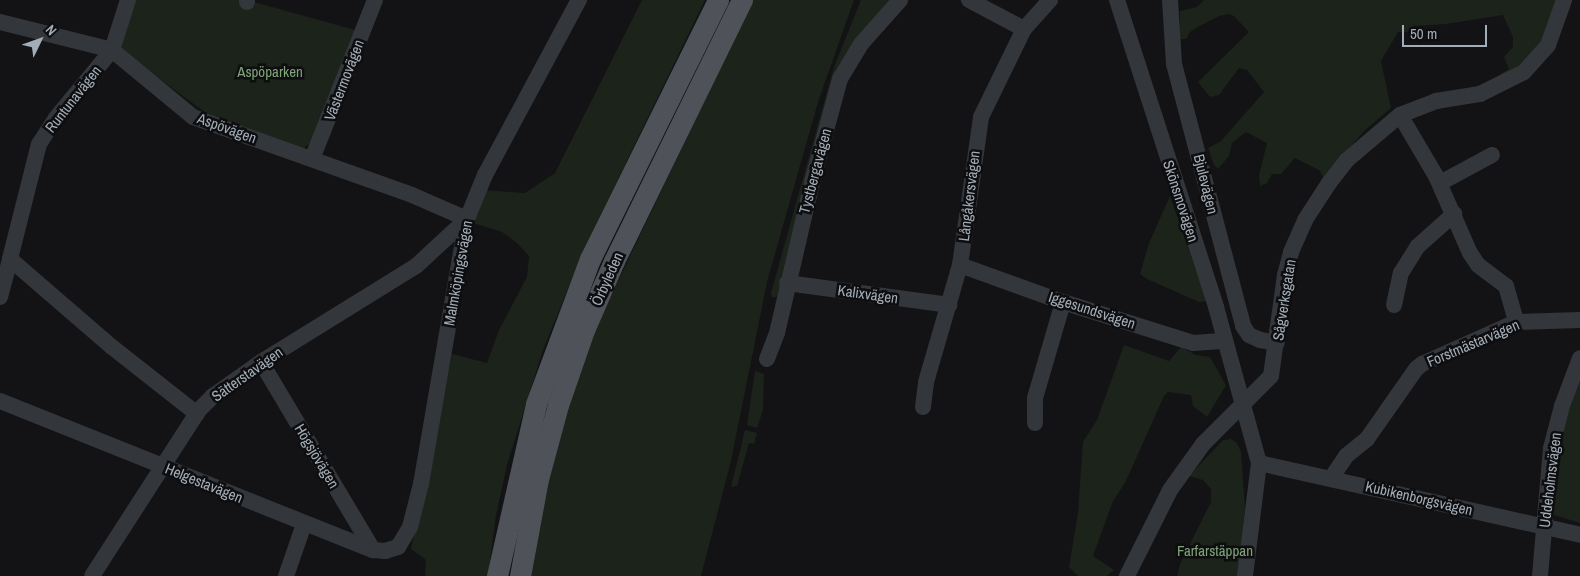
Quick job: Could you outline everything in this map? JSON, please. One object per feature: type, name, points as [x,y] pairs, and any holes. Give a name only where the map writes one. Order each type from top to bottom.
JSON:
[{"type":"main road","name":"Örbyleden","points":[[497,576],[536,404],[590,258],[718,0]]},
{"type":"main road","name":"Örbyleden","points":[[520,576],[538,479],[558,405],[584,330],[614,261],[742,0]]},
{"type":"street","name":"Runtunavägen","points":[[0,298],[39,144],[56,118],[112,50],[128,0]]},
{"type":"street","name":"Västermovägen","points":[[312,159],[375,0]]},
{"type":"street","name":"Malmköpingsvägen","points":[[406,538],[421,484],[467,219],[484,175],[579,0]]},
{"type":"street","name":"Tystbergavägen","points":[[766,359],[777,333],[787,283],[840,79],[861,44],[900,0]]},
{"type":"street","points":[[969,0],[1024,29]]},
{"type":"street","name":"Långåkersvägen","points":[[922,407],[926,382],[950,305],[960,265],[981,117],[1024,29],[1050,0]]},
{"type":"street","name":"Skönsmovägen","points":[[1117,0],[1225,341],[1242,403]]},
{"type":"street","name":"Bjulevägen","points":[[1170,0],[1174,64],[1244,326],[1249,335],[1260,340],[1278,343]]},
{"type":"street","name":"Sågverksgatan","points":[[1127,576],[1170,490],[1203,444],[1271,376],[1278,343],[1285,275],[1297,236],[1305,220],[1347,160],[1400,115],[1436,101],[1480,94],[1524,72],[1548,45],[1564,0]]},
{"type":"street","name":"Aspövägen","points":[[0,22],[112,50],[193,117],[412,194],[467,219]]},
{"type":"street","points":[[1400,115],[1440,184],[1470,253],[1478,265],[1495,275],[1506,286],[1516,322]]},
{"type":"street","points":[[1440,184],[1492,155]]},
{"type":"street","points":[[1394,305],[1401,273],[1417,247],[1454,214]]},
{"type":"street","name":"Sätterstavägen","points":[[92,576],[197,414],[213,396],[261,362],[416,266],[467,219]]},
{"type":"street","points":[[437,247],[459,265]]},
{"type":"street","points":[[10,259],[112,348],[197,414]]},
{"type":"street","name":"Iggesundsvägen","points":[[960,265],[1063,302],[1193,343],[1225,341]]},
{"type":"street","name":"Kalixvägen","points":[[787,283],[950,305]]},
{"type":"street","points":[[1035,423],[1035,398],[1063,302]]},
{"type":"street","name":"Forstmästarvägen","points":[[1332,477],[1346,456],[1366,439],[1416,369],[1422,364],[1516,322],[1580,320]]},
{"type":"street","name":"Uddeholmsvägen","points":[[1540,576],[1552,448],[1562,406],[1580,358]]},
{"type":"street","name":"Högsjövägen","points":[[261,362],[373,550]]},
{"type":"street","name":"Helgestavägen","points":[[0,401],[373,550],[385,552],[398,547],[406,538]]},
{"type":"street","points":[[1242,403],[1258,463],[1245,576]]},
{"type":"street","name":"Kubikenborgsvägen","points":[[1258,463],[1332,477],[1580,535]]},
{"type":"street","points":[[286,576],[304,524]]},
{"type":"green space","name":"Aspöparken","points":[[133,0],[247,0],[355,30],[311,143],[302,149],[210,116],[145,68],[121,47]]},
{"type":"green space","points":[[642,0],[705,0],[585,247],[543,350],[507,465],[496,515],[488,576],[425,576],[426,560],[411,549],[452,354],[487,363],[499,330],[527,277],[529,256],[517,243],[502,232],[473,223],[483,190],[525,193],[555,173]]},
{"type":"green space","points":[[753,0],[854,0],[818,102],[767,282],[731,461],[701,576],[530,576],[539,520],[562,423],[596,327]]},
{"type":"green space","points":[[861,0],[894,0],[851,51],[781,285],[777,297],[772,297],[771,293],[834,67]]},
{"type":"green space","points":[[1204,0],[1558,0],[1540,45],[1515,70],[1502,77],[1501,74],[1509,69],[1504,57],[1513,47],[1513,37],[1503,15],[1446,24],[1413,26],[1407,32],[1398,32],[1381,61],[1391,108],[1364,131],[1324,178],[1319,170],[1295,158],[1281,174],[1272,174],[1267,183],[1260,186],[1259,175],[1267,143],[1246,132],[1232,143],[1229,156],[1218,169],[1214,165],[1208,148],[1221,141],[1264,92],[1247,70],[1239,68],[1219,95],[1210,97],[1198,82],[1249,32],[1234,16],[1228,14],[1219,16],[1198,27],[1190,32],[1186,39],[1180,39],[1180,11],[1197,7]]},
{"type":"green space","points":[[1170,196],[1207,301],[1199,302],[1147,279],[1140,274],[1149,243]]},
{"type":"green space","points":[[1124,345],[1169,361],[1181,347],[1196,355],[1210,357],[1226,385],[1207,417],[1193,406],[1191,395],[1168,392],[1164,396],[1125,483],[1113,501],[1093,556],[1114,570],[1107,576],[1078,576],[1069,567],[1078,513],[1083,442],[1097,420]]},
{"type":"green space","points":[[755,371],[764,374],[763,410],[757,428],[747,425]]},
{"type":"green space","points":[[1580,373],[1580,523],[1554,515],[1552,509],[1557,450]]},
{"type":"green space","points":[[745,430],[757,433],[754,444],[749,443],[737,486],[731,487]]},
{"type":"green space","name":"Farfarstäppan","points":[[1231,439],[1237,443],[1241,452],[1245,508],[1238,576],[1177,576],[1180,564],[1211,502],[1211,489],[1203,480],[1189,476],[1223,440]]}]
